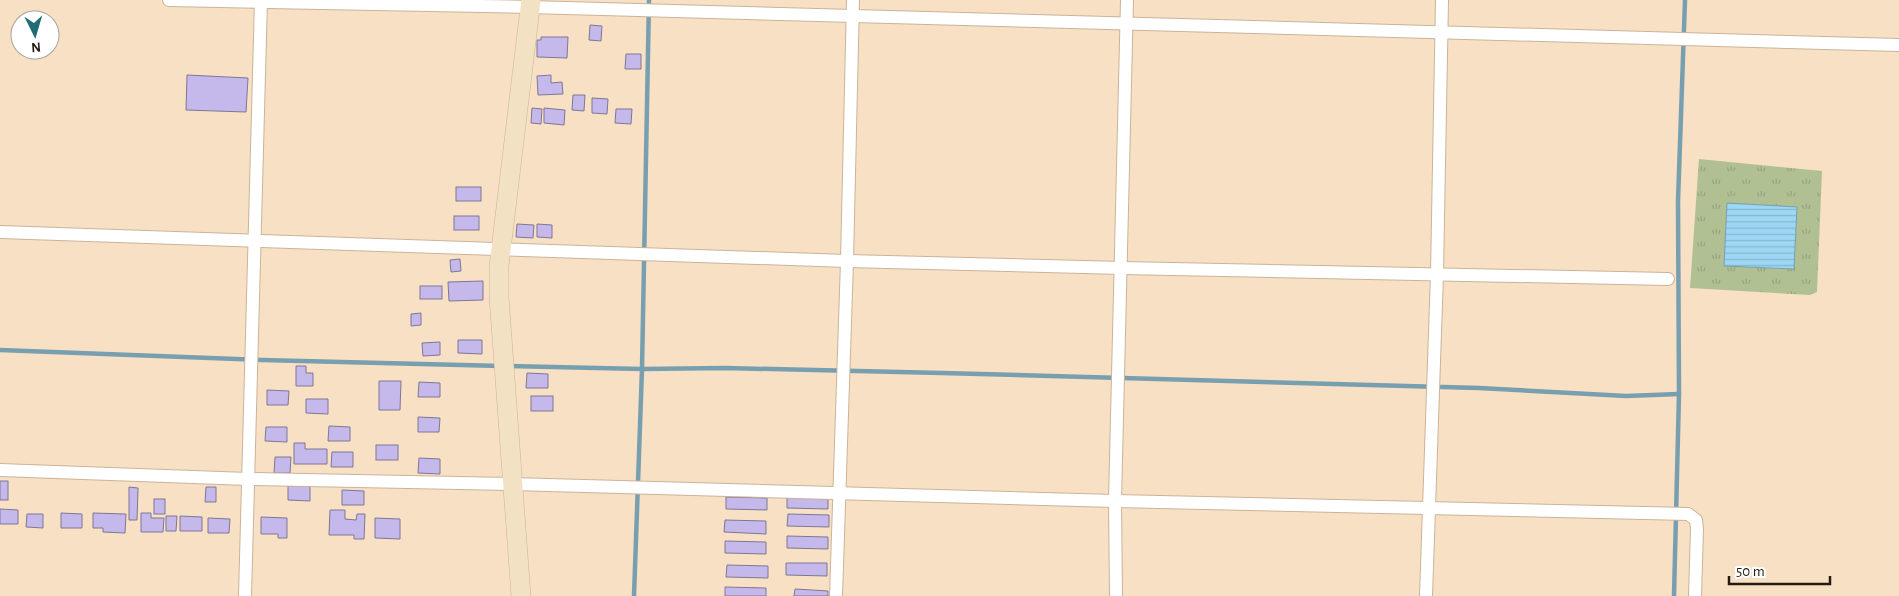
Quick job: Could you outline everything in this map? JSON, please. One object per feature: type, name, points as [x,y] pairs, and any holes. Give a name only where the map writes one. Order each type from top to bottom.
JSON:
[{"type":"street","points":[[169,0],[530,4],[852,16],[1899,44]]},
{"type":"street","points":[[836,596],[853,0]]},
{"type":"street","points":[[1116,596],[1115,501],[1127,0]]},
{"type":"street","points":[[1426,596],[1438,274],[1442,0]]},
{"type":"street","points":[[245,596],[261,1]]},
{"type":"street","points":[[521,596],[499,297],[499,266],[530,4]]},
{"type":"street","points":[[0,232],[847,261],[1668,278]]},
{"type":"street","points":[[0,470],[248,479],[1688,514],[1696,520],[1698,529],[1695,596]]},
{"type":"green space","points":[[1699,159],[1822,171],[1817,292],[1810,295],[1690,288]]},
{"type":"water","points":[[1727,203],[1797,207],[1794,269],[1724,266]]},
{"type":"building","points":[[590,25],[602,26],[601,41],[589,40]]},
{"type":"building","points":[[541,37],[568,37],[567,58],[537,57],[537,40],[541,40]]},
{"type":"building","points":[[626,54],[641,54],[641,69],[625,69]]},
{"type":"building","points":[[187,75],[248,78],[246,112],[186,110]]},
{"type":"building","points":[[551,75],[551,83],[562,82],[563,94],[538,95],[537,76]]},
{"type":"building","points":[[573,95],[585,95],[584,111],[572,110]]},
{"type":"building","points":[[592,98],[608,99],[607,114],[592,113]]},
{"type":"building","points":[[532,108],[542,109],[541,124],[531,123]]},
{"type":"building","points":[[544,108],[565,110],[564,125],[544,123]]},
{"type":"building","points":[[616,109],[632,109],[631,124],[615,123]]},
{"type":"building","points":[[456,187],[481,187],[481,201],[456,201]]},
{"type":"building","points":[[454,216],[479,216],[479,230],[454,230]]},
{"type":"building","points":[[517,224],[534,225],[533,238],[516,237]]},
{"type":"building","points":[[537,224],[552,225],[552,238],[537,237]]},
{"type":"building","points":[[460,259],[461,271],[451,272],[450,260]]},
{"type":"building","points":[[483,281],[483,300],[449,301],[448,282]]},
{"type":"building","points":[[420,286],[442,286],[442,299],[420,299]]},
{"type":"building","points":[[421,313],[421,325],[411,326],[411,314]]},
{"type":"building","points":[[458,340],[482,340],[482,354],[458,353]]},
{"type":"building","points":[[440,342],[440,355],[423,356],[422,343]]},
{"type":"building","points":[[296,366],[306,366],[306,373],[313,373],[313,386],[296,386]]},
{"type":"building","points":[[527,373],[548,374],[548,388],[526,388]]},
{"type":"building","points":[[379,381],[401,381],[400,410],[379,410]]},
{"type":"building","points":[[419,382],[440,383],[440,397],[418,397]]},
{"type":"building","points":[[267,390],[289,391],[288,405],[267,405]]},
{"type":"building","points":[[531,396],[553,396],[553,411],[531,411]]},
{"type":"building","points":[[306,399],[328,399],[328,414],[306,413]]},
{"type":"building","points":[[418,417],[440,418],[439,432],[418,432]]},
{"type":"building","points":[[329,426],[350,427],[350,441],[328,441]]},
{"type":"building","points":[[266,427],[287,427],[287,442],[265,441]]},
{"type":"building","points":[[294,443],[305,443],[305,449],[327,449],[327,464],[294,464]]},
{"type":"building","points":[[376,445],[398,445],[398,460],[376,460]]},
{"type":"building","points":[[332,452],[353,452],[353,467],[331,467]]},
{"type":"building","points":[[275,457],[291,457],[290,473],[274,473]]},
{"type":"building","points":[[419,458],[440,459],[440,474],[418,473]]},
{"type":"building","points":[[0,481],[8,481],[8,500],[0,500]]},
{"type":"building","points":[[288,485],[310,486],[310,501],[288,500]]},
{"type":"building","points":[[129,487],[138,488],[137,520],[129,520]]},
{"type":"building","points":[[206,487],[216,487],[216,502],[205,502]]},
{"type":"building","points":[[342,490],[364,491],[364,505],[342,505]]},
{"type":"building","points":[[787,496],[828,497],[828,509],[787,508]]},
{"type":"building","points":[[726,497],[767,498],[767,510],[726,509]]},
{"type":"building","points":[[154,499],[165,499],[165,514],[154,514]]},
{"type":"building","points":[[0,509],[18,510],[18,524],[0,524]]},
{"type":"building","points":[[330,510],[345,510],[345,519],[356,520],[357,514],[365,514],[364,539],[354,539],[354,535],[329,535]]},
{"type":"building","points":[[61,513],[82,514],[82,528],[61,528]]},
{"type":"building","points":[[93,513],[126,514],[125,533],[103,532],[103,528],[93,528]]},
{"type":"building","points":[[141,513],[151,513],[151,518],[164,518],[163,532],[141,532]]},
{"type":"building","points":[[27,514],[43,514],[43,528],[26,527]]},
{"type":"building","points":[[788,514],[829,515],[829,527],[787,526]]},
{"type":"building","points":[[166,516],[177,516],[176,531],[166,531]]},
{"type":"building","points":[[180,516],[202,517],[202,531],[180,531]]},
{"type":"building","points":[[261,517],[287,518],[287,538],[278,538],[278,534],[261,534]]},
{"type":"building","points":[[208,518],[230,519],[229,533],[208,533]]},
{"type":"building","points":[[375,518],[400,519],[400,539],[375,538]]},
{"type":"building","points":[[725,520],[766,521],[766,534],[724,532]]},
{"type":"building","points":[[787,536],[828,537],[828,549],[787,548]]},
{"type":"building","points":[[725,541],[766,542],[766,554],[725,553]]},
{"type":"building","points":[[786,563],[827,563],[827,576],[786,575]]},
{"type":"building","points":[[727,565],[768,566],[768,578],[726,577]]},
{"type":"building","points":[[725,587],[766,588],[766,596],[725,596]]},
{"type":"building","points":[[795,589],[828,591],[828,596],[794,596]]},
{"type":"waterway","points":[[634,596],[642,369],[649,0]]},
{"type":"waterway","points":[[1674,596],[1679,394],[1678,201],[1685,0]]},
{"type":"waterway","points":[[0,350],[262,360],[501,366]]},
{"type":"waterway","points":[[508,366],[942,373],[1479,388],[1626,396],[1679,394]]}]
